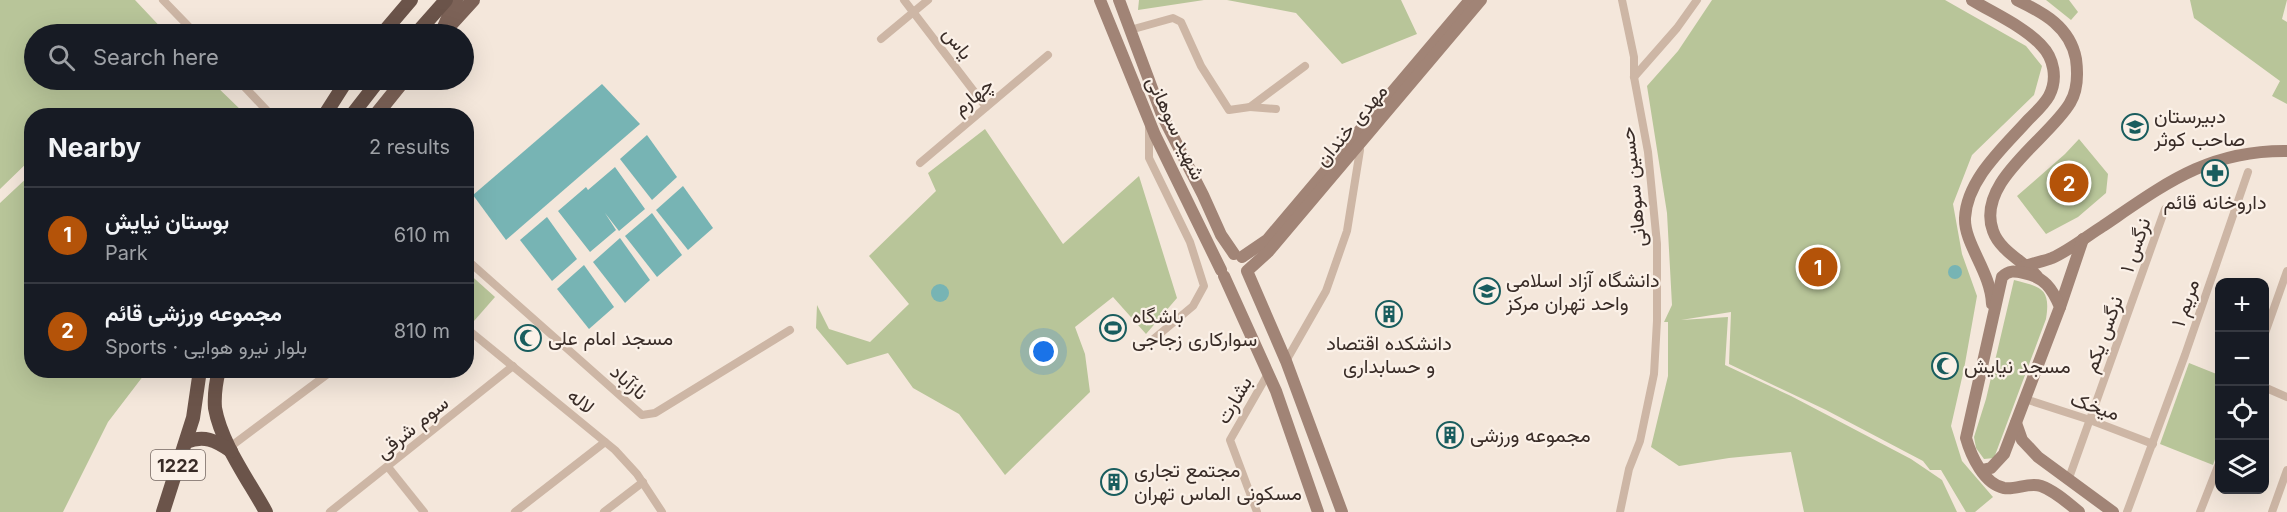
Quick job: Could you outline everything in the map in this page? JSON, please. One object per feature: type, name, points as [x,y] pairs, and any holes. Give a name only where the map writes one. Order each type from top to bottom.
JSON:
[{"type":"highway","points":[[391,24],[411,0]]},
{"type":"highway","points":[[425,24],[446,0]]},
{"type":"highway","points":[[329,108],[341,90]]},
{"type":"highway","points":[[357,108],[371,90]]},
{"type":"highway","name":"1222","points":[[163,512],[193,418],[199,378]]},
{"type":"highway","name":"1222","points":[[218,378],[215,407],[221,430],[266,512]]},
{"type":"highway","name":"1222","points":[[186,442],[198,437],[209,438],[231,449]]},
{"type":"main road","points":[[445,24],[456,0]]},
{"type":"main road","points":[[450,24],[473,0]]},
{"type":"main road","name":"شهید سوهانی","points":[[1100,0],[1149,122],[1269,372],[1294,437],[1317,512]]},
{"type":"main road","name":"شهید سوهانی","points":[[1119,0],[1162,115],[1221,235],[1238,255]]},
{"type":"main road","name":"مهدی خندان","points":[[1247,271],[1274,246],[1482,0]]},
{"type":"main road","points":[[1972,0],[2034,38],[2051,61],[2054,75],[2049,96],[1982,172],[1971,193],[1965,219],[1970,243],[1991,289],[1993,320]]},
{"type":"main road","points":[[2017,0],[2060,26],[2074,49],[2078,76],[2070,103],[2005,177],[1994,201],[1990,219],[1996,240],[2027,265],[2054,293],[2060,307]]},
{"type":"main road","name":"مهدی خندان","points":[[1238,255],[1267,240],[1467,1]]},
{"type":"main road","points":[[381,108],[396,90]]},
{"type":"main road","points":[[1149,122],[1162,115]]},
{"type":"main road","points":[[2079,512],[2041,486],[2019,485],[2005,488],[1994,483],[1976,464],[1966,438],[2002,277],[2007,272],[2052,258],[2084,239],[2165,183],[2204,164],[2230,156],[2287,151]]},
{"type":"main road","points":[[1982,470],[1991,468],[2004,454],[2084,239]]},
{"type":"main road","points":[[1247,271],[1239,280],[1231,280],[1223,273],[1224,259],[1238,255],[1246,263],[1247,271],[1286,361],[1342,512]]},
{"type":"main road","points":[[2014,271],[2038,277]]},
{"type":"main road","points":[[2016,423],[2022,440],[2038,457],[2113,512]]},
{"type":"street","points":[[163,0],[186,24]]},
{"type":"street","name":"یاس","points":[[904,0],[986,107]]},
{"type":"street","points":[[881,39],[928,0]]},
{"type":"street","name":"حسین سوهانی","points":[[1620,512],[1629,469],[1640,441],[1654,374],[1657,321],[1657,244],[1648,152],[1634,76],[1634,57],[1622,0]]},
{"type":"street","points":[[1634,76],[1677,28],[1696,0]]},
{"type":"street","points":[[1130,30],[1177,18],[1181,21],[1201,66],[1226,108],[1276,109]]},
{"type":"street","name":"چهارم","points":[[920,163],[1048,55]]},
{"type":"street","points":[[1250,107],[1305,66]]},
{"type":"street","points":[[247,90],[264,108]]},
{"type":"street","points":[[1149,122],[1149,158],[1190,243],[1204,286],[1193,306],[1150,342]]},
{"type":"street","points":[[1286,361],[1326,291],[1347,231],[1360,150]]},
{"type":"street","name":"مریم ۱","points":[[2127,512],[2248,172]]},
{"type":"street","name":"نرگس ۱","points":[[2136,292],[2165,209]]},
{"type":"street","name":"نازآباد","points":[[474,266],[642,416],[655,413],[790,330]]},
{"type":"street","points":[[2266,332],[2287,271]]},
{"type":"street","name":"نرگس یکم","points":[[2069,478],[2136,292]]},
{"type":"street","name":"لاله","points":[[474,334],[623,458],[643,482],[662,512]]},
{"type":"street","name":"سوم شرقی","points":[[330,512],[513,366]]},
{"type":"street","name":"بشارت","points":[[1257,512],[1230,440],[1269,372]]},
{"type":"street","points":[[231,449],[323,378]]},
{"type":"street","points":[[2269,389],[2287,397]]},
{"type":"street","name":"میخک","points":[[2025,399],[2153,444]]},
{"type":"street","points":[[515,512],[605,442]]},
{"type":"street","points":[[388,467],[424,512]]},
{"type":"street","points":[[2272,512],[2287,471]]},
{"type":"street","points":[[2200,512],[2215,474]]},
{"type":"street","points":[[604,512],[643,482]]},
{"type":"green space","points":[[0,0],[135,0],[158,24],[24,24],[24,90],[220,90],[239,108],[24,108],[24,166],[0,189]]},
{"type":"green space","points":[[1139,0],[1204,0],[1138,10]]},
{"type":"green space","points":[[1227,0],[1401,0],[1417,34],[1342,64],[1296,13]]},
{"type":"green space","points":[[1712,0],[1945,0],[2026,46],[2042,66],[2034,95],[1972,155],[1953,204],[1962,254],[1977,296],[1951,426],[1962,461],[1993,497],[1975,512],[1966,512],[1941,470],[1930,470],[1923,461],[1826,410],[1729,364],[1731,312],[1681,320],[1728,317],[1725,365],[1791,396],[1911,459],[1942,480],[1957,512],[1804,512],[1791,452],[1679,466],[1651,447],[1668,376],[1668,322],[1664,322],[1672,305],[1667,213],[1647,86],[1678,51]]},
{"type":"green space","points":[[2046,0],[2069,0],[2078,12],[2071,20]]},
{"type":"green space","points":[[2190,0],[2287,0],[2282,19],[2287,22],[2287,104],[2272,96],[2280,81],[2194,18]]},
{"type":"green space","points":[[985,129],[1063,244],[1139,176],[1177,298],[1146,334],[1113,297],[1075,327],[1085,354],[1090,392],[1005,475],[959,414],[913,388],[888,353],[847,365],[816,328],[817,305],[829,329],[870,342],[909,304],[869,256],[936,191],[928,173]]},
{"type":"green space","points":[[2079,139],[2108,174],[2106,193],[2078,217],[2046,234],[2017,196]]},
{"type":"green space","points":[[24,181],[24,378],[142,378],[108,422],[63,512],[0,512],[0,203]]},
{"type":"green space","points":[[474,278],[495,297],[474,321]]},
{"type":"green space","points":[[2014,280],[2042,290],[2047,301],[2046,319],[1994,458],[1984,459],[1976,448],[1974,437],[1986,399]]},
{"type":"green space","points":[[2189,363],[2215,373],[2215,459],[2213,465],[2160,444]]},
{"type":"water","points":[[602,84],[640,124],[506,240],[474,194]]},
{"type":"water","points":[[647,135],[677,177],[652,200],[620,159]]},
{"type":"water","points":[[615,167],[645,209],[619,231],[605,213],[616,230],[590,252],[558,211],[586,187],[588,190]]},
{"type":"water","points":[[683,186],[713,228],[688,250],[656,210]]},
{"type":"water","points":[[652,213],[682,255],[657,277],[625,236]]},
{"type":"water","points":[[547,217],[577,259],[552,281],[520,240]]},
{"type":"water","points":[[620,238],[650,280],[625,303],[593,262]]},
{"type":"water","points":[[584,265],[614,307],[589,329],[557,289]]},
{"type":"water","points":[[1955,265],[1960,267],[1962,272],[1960,277],[1955,279],[1950,277],[1948,272],[1950,267]]},
{"type":"water","points":[[940,284],[946,287],[949,293],[946,299],[940,302],[934,299],[931,293],[934,287]]},
{"type":"place","name":"دبيرستان صاحب كوثر","points":[[2135,127]]},
{"type":"place","name":"داروخانه قائم","points":[[2215,173]]},
{"type":"place","name":"مجموعه ورزشی قائم","points":[[2069,183]]},
{"type":"place","name":"بوستان نیایش","points":[[1818,267]]},
{"type":"place","name":"دانشگاه آزاد اسلامی واحد تهران مرکز","points":[[1487,291]]},
{"type":"place","name":"دانشکده اقتصاد و حسابداری","points":[[1389,314]]},
{"type":"place","name":"باشگاه سواركاری زجاجی","points":[[1113,328]]},
{"type":"place","name":"مسجد امام علی","points":[[528,338]]},
{"type":"place","name":"مسجد نیایش","points":[[1945,366]]},
{"type":"place","name":"مجموعه ورزشی","points":[[1450,435]]},
{"type":"place","name":"مجتمع تجاری مسکونی الماس تهران","points":[[1114,482]]}]
